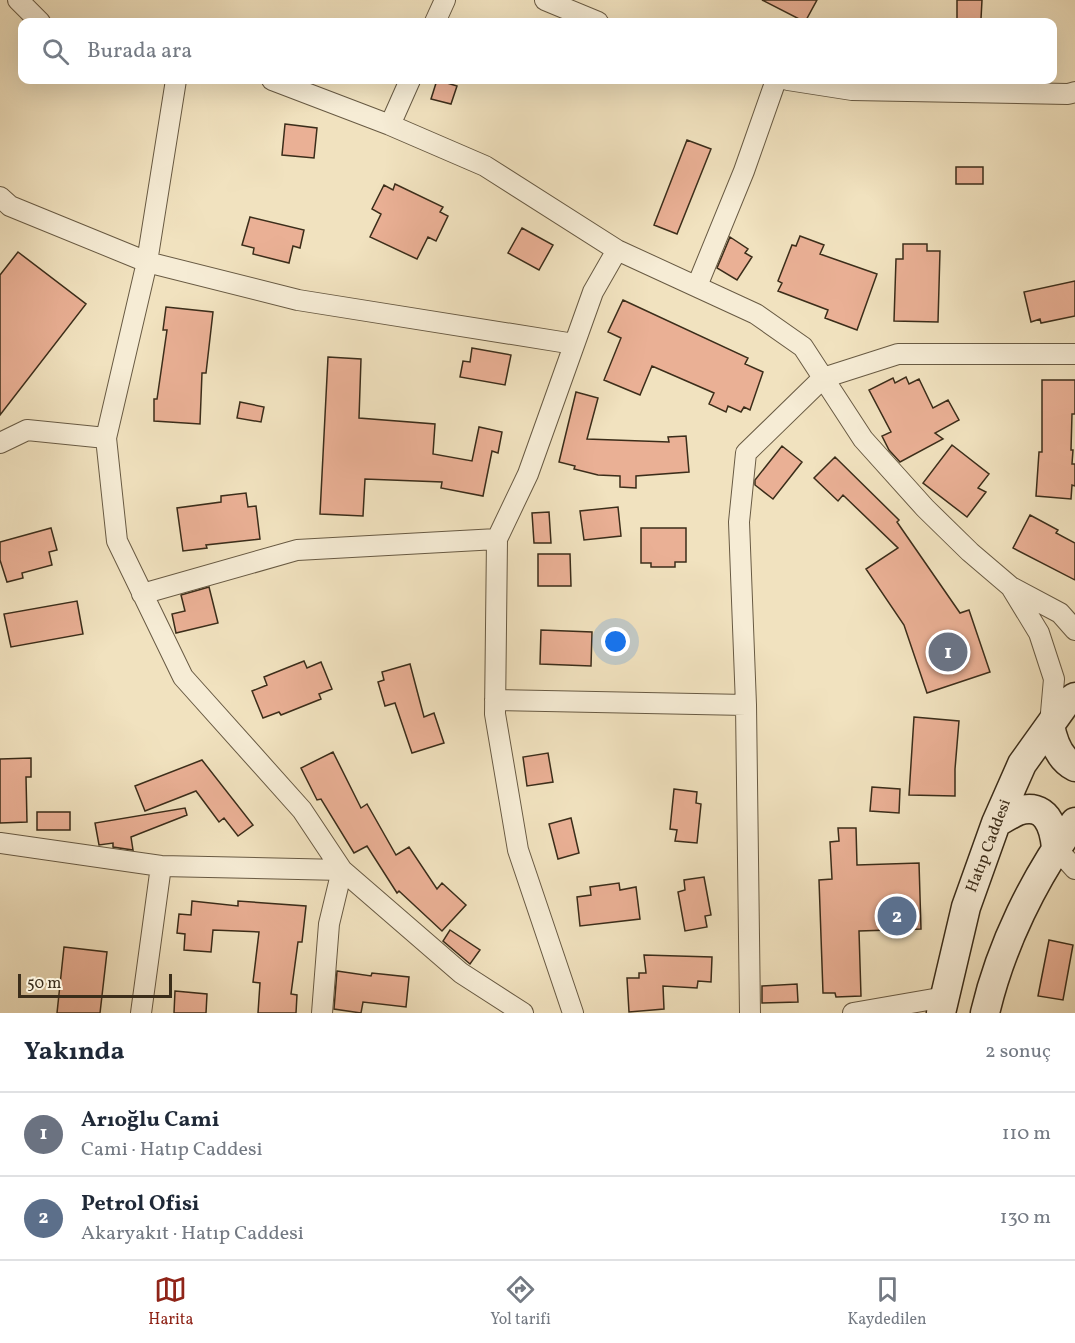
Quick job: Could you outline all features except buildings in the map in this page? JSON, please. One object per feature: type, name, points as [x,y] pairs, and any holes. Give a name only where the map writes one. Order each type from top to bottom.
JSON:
[{"type":"main road","name":"Hatıp Caddesi","points":[[943,1005],[966,907],[996,823],[1022,764],[1065,704],[1075,697]]},
{"type":"main road","points":[[1050,725],[1059,753],[1075,767]]},
{"type":"main road","points":[[996,823],[1020,811],[1037,811],[1050,821],[1056,848]]},
{"type":"main road","points":[[985,1013],[1012,930],[1056,848],[1075,822]]},
{"type":"street","points":[[18,0],[35,18]]},
{"type":"street","points":[[437,18],[445,0]]},
{"type":"street","points":[[545,0],[588,18]]},
{"type":"street","points":[[175,84],[147,262],[106,438],[117,541],[183,676],[302,810],[342,870],[461,973],[523,1013]]},
{"type":"street","points":[[283,84],[390,124],[485,166],[617,249],[756,314],[803,347],[863,439],[925,508],[970,552],[1011,587],[1068,616],[1075,630]]},
{"type":"street","points":[[390,124],[408,84]]},
{"type":"street","points":[[697,286],[744,171],[775,84]]},
{"type":"street","points":[[814,84],[852,90],[1075,92]]},
{"type":"street","points":[[3,207],[147,262],[298,300],[574,344]]},
{"type":"street","points":[[573,1013],[518,850],[495,714],[498,539],[528,474],[593,292],[617,249]]},
{"type":"street","points":[[750,1013],[746,705],[739,522],[746,453],[823,378],[898,354],[1075,354]]},
{"type":"street","points":[[0,443],[27,430],[106,438]]},
{"type":"street","points":[[142,594],[297,550],[498,539]]},
{"type":"street","points":[[1011,587],[1039,633],[1054,679],[1050,725]]},
{"type":"street","points":[[495,700],[746,705]]},
{"type":"street","points":[[0,843],[161,866],[342,870]]},
{"type":"street","points":[[1056,848],[1075,869]]},
{"type":"street","points":[[141,1013],[161,866]]},
{"type":"street","points":[[322,1013],[329,924],[342,870]]},
{"type":"street","points":[[853,1013],[943,1005]]},
{"type":"place","name":"Arıoğlu Cami","points":[[948,652]]},
{"type":"place","name":"Petrol Ofisi","points":[[897,916]]}]
